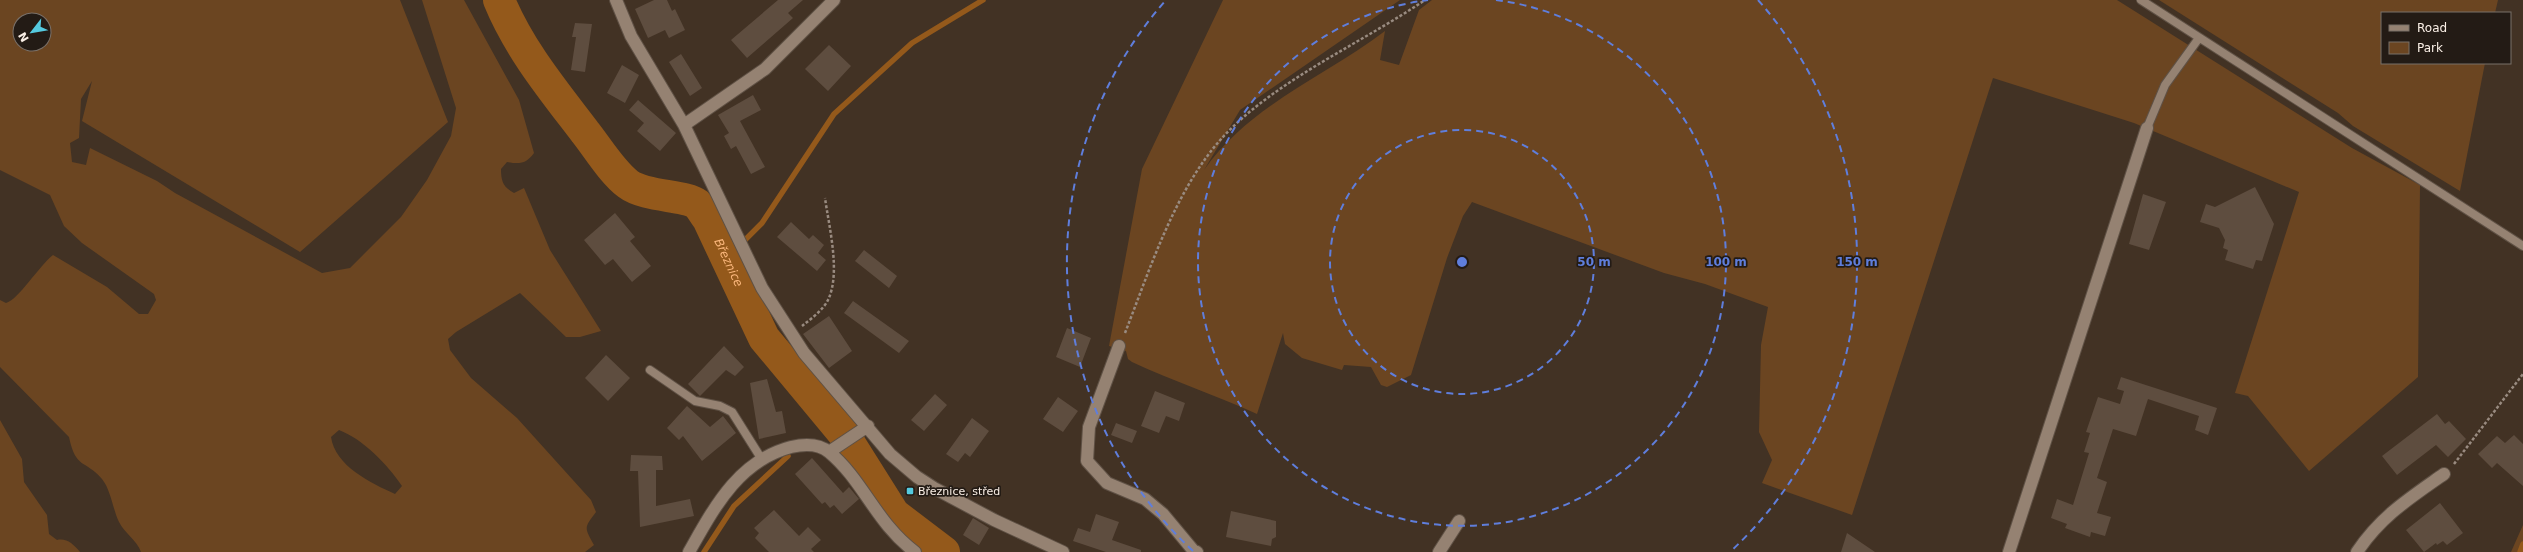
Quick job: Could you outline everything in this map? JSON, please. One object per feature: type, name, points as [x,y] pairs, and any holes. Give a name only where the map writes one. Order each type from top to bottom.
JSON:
[{"type":"street","points":[[616,0],[631,36],[684,125],[749,264],[790,334],[903,466],[934,488],[1063,552]]},
{"type":"street","points":[[684,125],[765,69],[834,0]]},
{"type":"street","points":[[2009,552],[2147,128]]},
{"type":"street","points":[[1119,346],[1089,427],[1087,461],[1107,483],[1144,499],[1163,514],[1192,550],[1197,552]]},
{"type":"street","points":[[829,452],[868,426]]},
{"type":"street","points":[[690,552],[707,518],[722,496],[747,469],[761,458],[786,448],[805,444],[818,447],[829,452],[858,484],[890,530],[916,552]]},
{"type":"street","points":[[2357,552],[2378,524],[2392,511],[2444,474]]},
{"type":"street","points":[[1439,552],[1459,521]]},
{"type":"lane","points":[[2140,0],[2523,246]]},
{"type":"lane","points":[[2147,128],[2168,81],[2199,38]]},
{"type":"lane","points":[[650,370],[694,402],[720,406],[732,412],[761,458]]},
{"type":"path","points":[[1119,346],[1162,240],[1195,173],[1222,138],[1252,111],[1306,73],[1425,0]]},
{"type":"path","points":[[790,334],[819,311],[828,301],[832,289],[832,255],[825,198]]},
{"type":"path","points":[[2444,474],[2461,456],[2523,374]]},
{"type":"green space","points":[[0,0],[400,0],[448,122],[300,252],[82,121],[92,81],[81,99],[79,138],[70,143],[72,162],[86,165],[90,148],[157,181],[175,193],[322,273],[350,268],[401,217],[427,180],[451,136],[456,108],[422,0],[464,0],[519,100],[534,153],[522,162],[507,162],[501,169],[503,183],[514,193],[524,188],[550,250],[601,331],[580,337],[566,337],[520,293],[456,332],[448,339],[450,350],[471,378],[517,418],[591,500],[596,512],[587,525],[587,531],[594,545],[585,552],[141,552],[137,544],[119,522],[108,489],[102,479],[78,460],[69,437],[0,367],[0,300],[6,303],[11,301],[53,255],[107,287],[139,314],[148,314],[156,300],[154,294],[82,243],[64,226],[50,195],[0,170]],"holes":[[[339,430],[366,446],[390,470],[402,486],[395,494],[365,479],[339,457],[331,437]]]},
{"type":"green space","points":[[1223,0],[1400,0],[1240,110],[1204,170],[1223,147],[1243,127],[1266,109],[1385,31],[1380,60],[1399,65],[1419,10],[1432,0],[2117,0],[2352,148],[2420,185],[2418,377],[2309,471],[2248,396],[2235,393],[2299,192],[2134,123],[1993,78],[1852,515],[1762,483],[1772,460],[1759,432],[1761,345],[1768,307],[1705,284],[1664,273],[1472,202],[1463,216],[1447,258],[1411,375],[1387,387],[1381,385],[1371,367],[1344,365],[1342,370],[1302,358],[1285,344],[1283,333],[1257,414],[1132,362],[1128,359],[1126,351],[1109,346],[1142,169]]},
{"type":"green space","points":[[2159,0],[2498,0],[2495,12],[2381,12],[2381,64],[2485,64],[2460,191],[2353,126],[2338,113]]},
{"type":"green space","points":[[0,420],[22,459],[24,482],[47,515],[49,534],[57,540],[70,542],[80,552],[0,552]]},
{"type":"green space","points":[[2523,525],[2523,552],[2511,552]]},
{"type":"building","points":[[654,0],[667,0],[672,11],[675,9],[685,30],[669,38],[665,30],[648,38],[635,9]]},
{"type":"building","points":[[778,0],[803,0],[788,13],[793,18],[747,58],[731,40]]},
{"type":"building","points":[[575,23],[592,24],[585,72],[571,70],[576,37],[572,37]]},
{"type":"building","points":[[829,45],[851,66],[828,91],[805,69]]},
{"type":"building","points":[[681,54],[702,88],[690,96],[669,62]]},
{"type":"building","points":[[622,65],[639,75],[625,103],[607,93]]},
{"type":"building","points":[[753,95],[761,110],[740,121],[765,167],[751,174],[736,146],[731,149],[724,136],[729,133],[718,115]]},
{"type":"building","points":[[638,100],[676,133],[660,151],[637,131],[644,123],[629,110]]},
{"type":"building","points":[[2255,187],[2274,224],[2262,261],[2256,260],[2253,269],[2225,260],[2228,250],[2223,248],[2225,240],[2219,228],[2200,222],[2206,204],[2215,207]]},
{"type":"building","points":[[2143,194],[2166,202],[2149,250],[2129,244]]},
{"type":"building","points":[[615,213],[635,237],[630,241],[651,266],[632,282],[613,259],[605,265],[584,240]]},
{"type":"building","points":[[791,222],[809,239],[813,235],[824,245],[818,253],[826,260],[817,271],[777,237]]},
{"type":"building","points":[[864,250],[897,276],[889,288],[855,261]]},
{"type":"building","points":[[853,301],[909,341],[899,353],[844,313]]},
{"type":"building","points":[[829,316],[852,351],[829,368],[803,334]]},
{"type":"building","points":[[1067,328],[1091,338],[1080,367],[1056,357]]},
{"type":"building","points":[[724,346],[744,367],[735,376],[726,370],[700,396],[688,384]]},
{"type":"building","points":[[606,355],[630,378],[608,401],[585,378]]},
{"type":"building","points":[[2121,377],[2217,408],[2208,435],[2195,430],[2199,416],[2148,399],[2136,436],[2113,429],[2097,478],[2107,482],[2097,513],[2111,517],[2105,536],[2091,532],[2090,537],[2065,528],[2067,524],[2051,518],[2057,499],[2073,505],[2089,453],[2084,452],[2090,433],[2086,432],[2098,397],[2120,404],[2124,391],[2117,389]]},
{"type":"building","points":[[767,379],[776,412],[782,411],[786,433],[759,439],[750,383]]},
{"type":"building","points":[[1155,391],[1185,403],[1179,421],[1166,416],[1159,433],[1141,426]]},
{"type":"building","points":[[935,394],[947,405],[924,431],[911,420]]},
{"type":"building","points":[[1058,397],[1078,411],[1063,432],[1043,419]]},
{"type":"building","points":[[687,406],[710,427],[723,416],[736,433],[702,461],[683,436],[679,440],[667,428]]},
{"type":"building","points":[[2437,414],[2445,424],[2449,421],[2466,439],[2448,457],[2436,445],[2397,475],[2382,456]]},
{"type":"building","points":[[972,418],[989,431],[970,457],[965,453],[958,462],[946,454]]},
{"type":"building","points":[[1116,423],[1137,431],[1132,443],[1111,435]]},
{"type":"building","points":[[2514,435],[2523,444],[2523,486],[2497,463],[2492,468],[2478,454],[2497,436],[2505,443]]},
{"type":"building","points":[[631,455],[662,456],[663,470],[656,470],[656,506],[690,499],[694,516],[640,527],[638,471],[630,471]]},
{"type":"building","points":[[812,458],[843,493],[849,487],[859,499],[842,514],[834,505],[830,508],[825,502],[822,504],[795,474]]},
{"type":"building","points":[[2440,503],[2463,533],[2447,545],[2443,541],[2437,545],[2436,543],[2424,552],[2406,530]]},
{"type":"building","points":[[774,510],[799,536],[808,527],[821,540],[811,549],[814,552],[769,552],[755,538],[759,533],[754,528]]},
{"type":"building","points":[[1231,511],[1276,521],[1276,537],[1272,539],[1271,546],[1226,537]]},
{"type":"building","points":[[1096,514],[1119,522],[1112,540],[1141,550],[1141,552],[1106,552],[1073,541],[1078,528],[1090,532]]},
{"type":"building","points":[[973,518],[989,528],[979,545],[963,535]]},
{"type":"building","points":[[1847,533],[1875,552],[1841,552]]},
{"type":"waterway","name":"Březnice","points":[[499,0],[516,35],[538,69],[616,173],[635,188],[654,194],[692,201],[697,204],[708,219],[764,338],[843,433],[894,514],[944,552]]},
{"type":"waterway","points":[[727,258],[762,223],[834,114],[912,43],[983,0]]},
{"type":"waterway","points":[[828,434],[843,433]]},
{"type":"waterway","points":[[704,552],[734,506],[788,456]]},
{"type":"waterway","points":[[2520,552],[2523,544]]},
{"type":"place","name":"Březnice, střed","points":[[910,491]]}]
